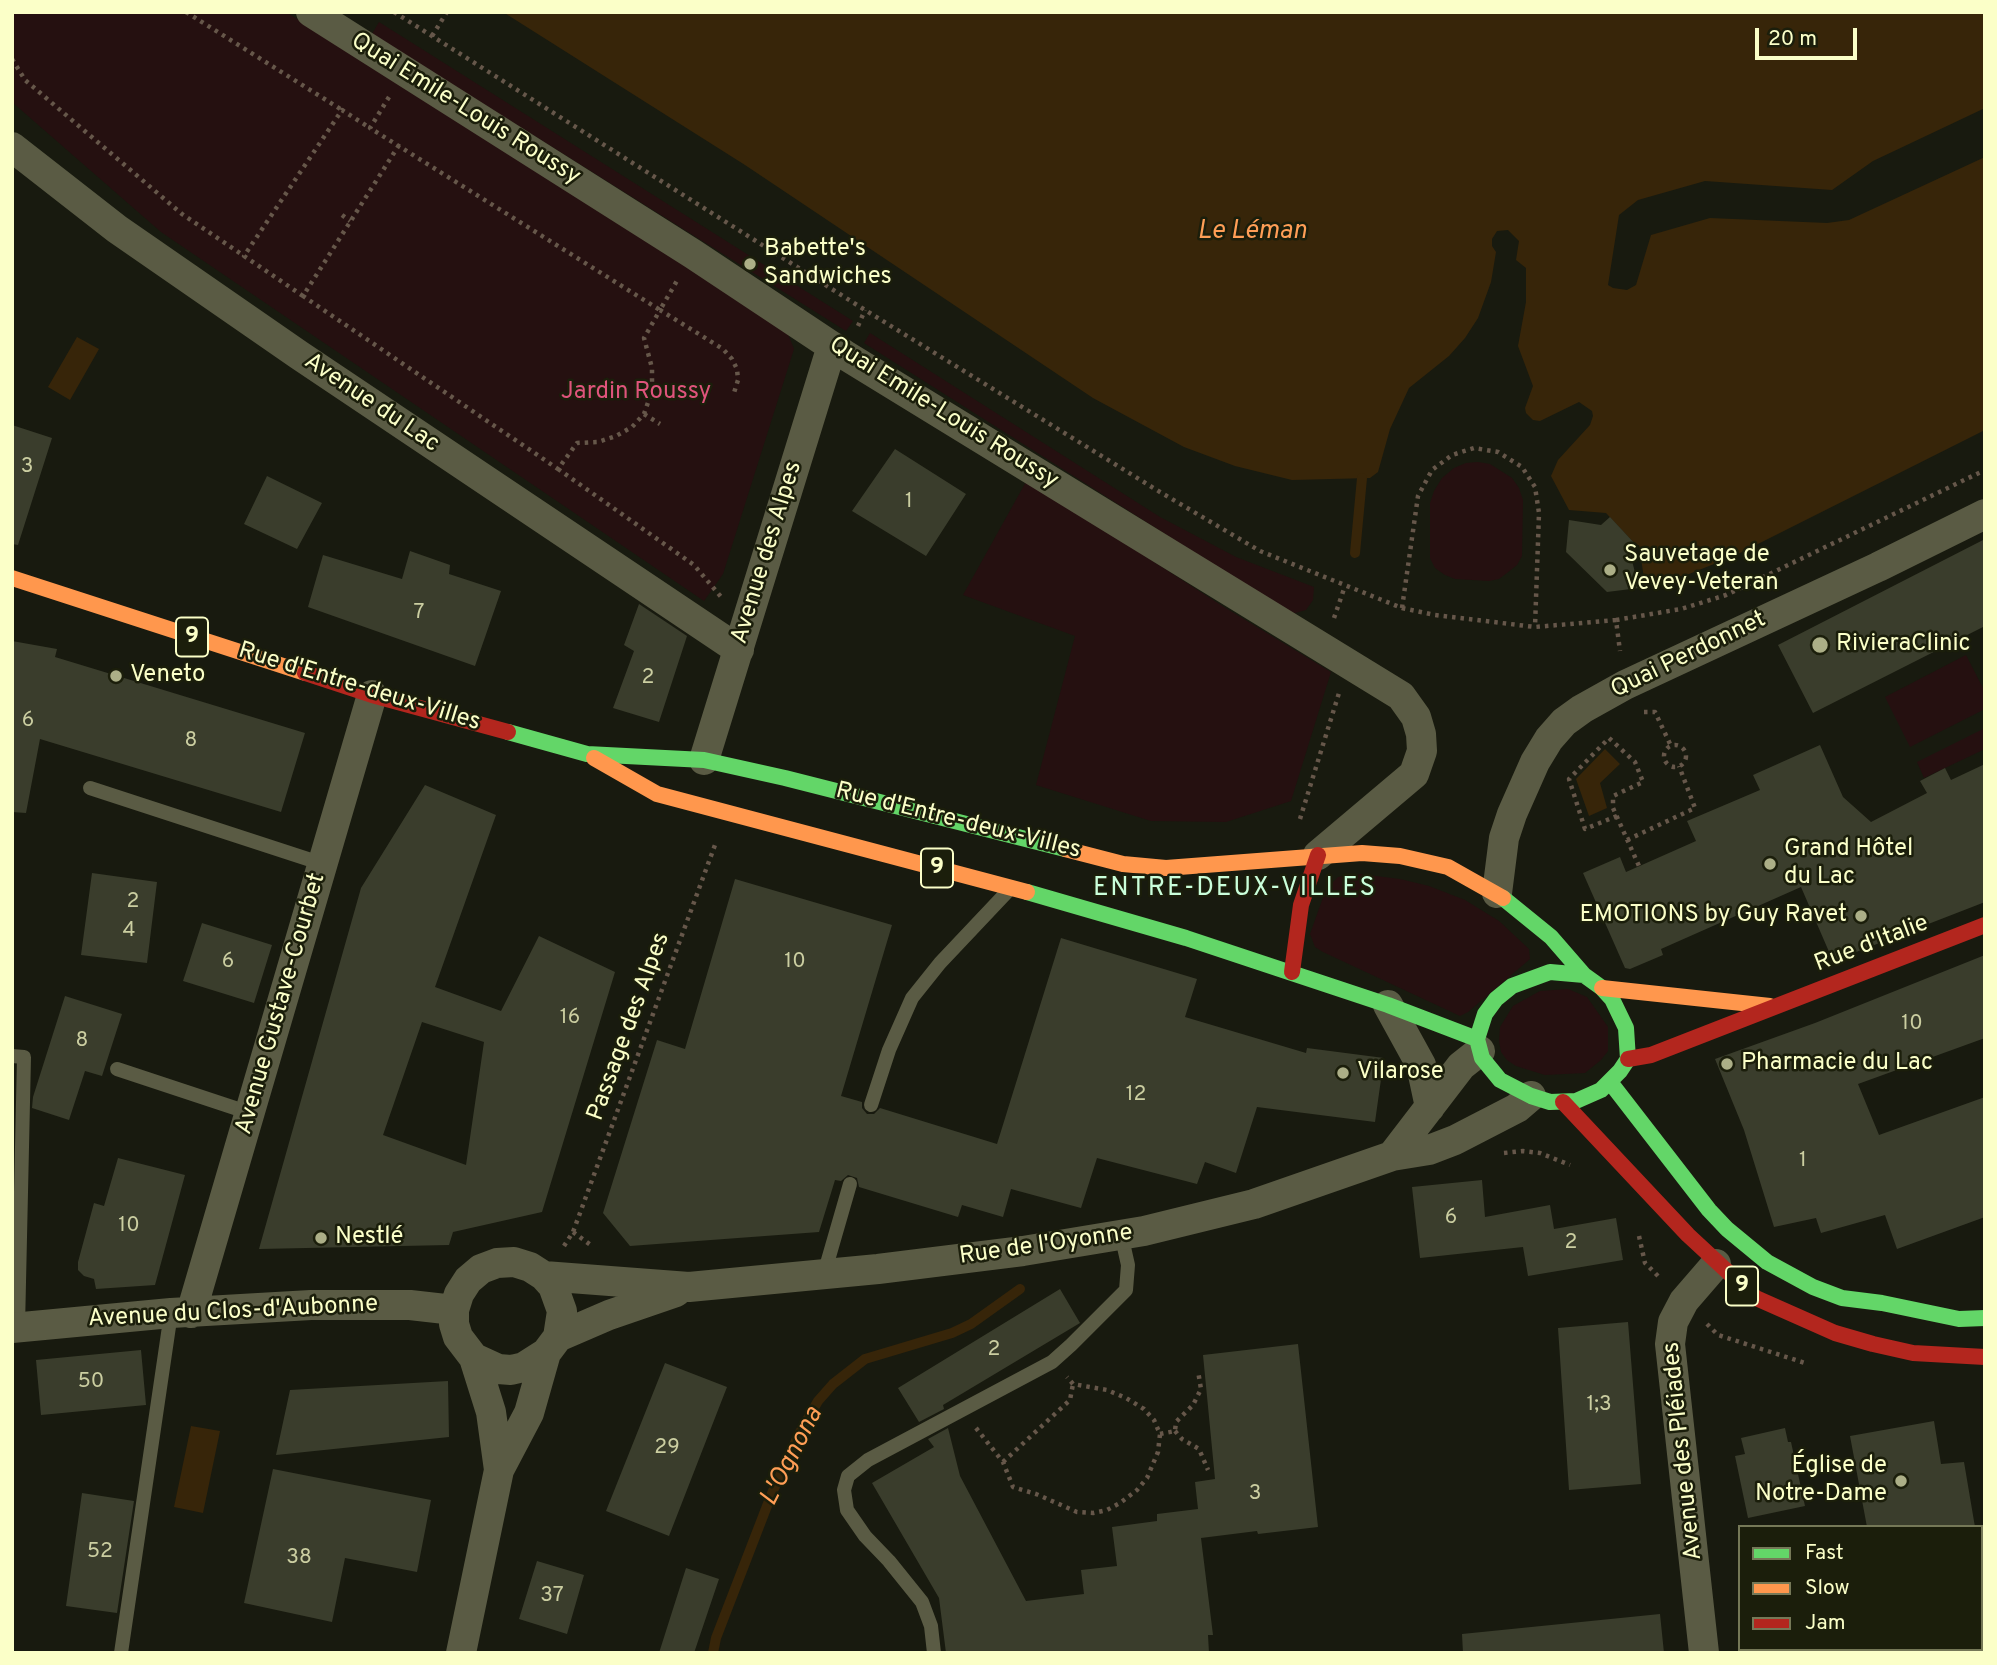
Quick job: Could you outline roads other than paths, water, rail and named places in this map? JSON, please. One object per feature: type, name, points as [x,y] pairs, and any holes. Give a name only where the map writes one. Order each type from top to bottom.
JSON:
[{"type":"main road","name":"Rue d'Entre-deux-Villes","points":[[12,578],[372,695],[587,754],[704,760],[1123,864],[1166,868],[1362,853],[1400,856],[1448,867],[1497,892],[1551,937],[1584,975]]},
{"type":"main road","name":"Rue d'Entre-deux-Villes","points":[[587,754],[657,794],[1012,887],[1186,938],[1388,1005],[1478,1045]]},
{"type":"main road","points":[[1292,972],[1301,905],[1318,855]]},
{"type":"main road","name":"Rue d'Italie","points":[[1628,1059],[1651,1055],[1985,925]]},
{"type":"main road","points":[[1550,972],[1584,975],[1602,988],[1620,1013],[1628,1044],[1628,1059],[1610,1082],[1589,1096],[1549,1102],[1500,1080],[1490,1070],[1478,1045],[1479,1028],[1496,999],[1512,986],[1550,972]]},
{"type":"main road","name":"Rue d'Italie","points":[[1602,988],[1775,1006]]},
{"type":"main road","points":[[1645,1075],[1651,1055]]},
{"type":"main road","name":"9","points":[[1610,1082],[1709,1210],[1727,1229],[1767,1262],[1813,1287],[1842,1298],[1959,1318],[1985,1318]]},
{"type":"main road","points":[[1641,1097],[1641,1121]]},
{"type":"main road","name":"9","points":[[1563,1102],[1716,1264],[1756,1298],[1835,1333],[1913,1353],[1985,1357]]},
{"type":"street","name":"Quai Emile-Louis Roussy","points":[[311,12],[693,254],[832,346],[1401,696],[1416,717],[1421,734],[1422,751],[1414,774],[1318,855]]},
{"type":"street","name":"Avenue du Lac","points":[[12,146],[117,229],[299,355],[742,638]]},
{"type":"street","name":"Avenue des Alpes","points":[[704,760],[832,346]]},
{"type":"street","name":"Quai Perdonnet","points":[[1497,892],[1504,838],[1511,814],[1535,762],[1549,739],[1564,722],[1625,685],[1985,514]]},
{"type":"street","name":"Avenue Gustave-Courbet","points":[[181,1313],[250,1113],[372,695]]},
{"type":"street","points":[[1388,1005],[1422,1065],[1430,1107]]},
{"type":"street","points":[[1392,1156],[1478,1045]]},
{"type":"street","name":"Rue de l'Oyonne","points":[[544,1276],[690,1287],[1023,1251],[1144,1231],[1254,1204],[1392,1156],[1429,1150],[1455,1140],[1517,1108],[1531,1096]]},
{"type":"street","points":[[461,1653],[499,1470],[530,1413],[562,1311],[552,1286],[544,1276],[530,1267],[514,1262],[497,1263],[481,1269],[468,1280],[458,1294],[454,1310],[458,1337],[474,1358],[491,1412],[499,1470]]},
{"type":"street","name":"Avenue des Pléiades","points":[[1704,1653],[1670,1344],[1672,1322],[1684,1301],[1716,1264]]},
{"type":"street","name":"Rue de l'Oyonne","points":[[552,1345],[609,1315],[690,1287]]},
{"type":"street","name":"Avenue du Clos-d'Aubonne","points":[[15,1327],[311,1305],[410,1305],[454,1310]]},
{"type":"street","points":[[474,1358],[498,1369],[511,1370],[524,1367],[552,1345]]},
{"type":"lane","points":[[90,788],[323,864]]},
{"type":"lane","points":[[871,1105],[889,1049],[912,998],[940,962],[1012,887]]},
{"type":"lane","points":[[12,1056],[24,1057],[15,1327]]},
{"type":"lane","points":[[117,1069],[250,1113]]},
{"type":"lane","points":[[824,1274],[850,1184]]},
{"type":"lane","points":[[934,1653],[931,1626],[922,1602],[889,1560],[852,1520],[844,1501],[848,1476],[856,1468],[1052,1362],[1093,1326],[1126,1290],[1128,1265],[1121,1234]]},
{"type":"lane","points":[[121,1653],[181,1313]]},
{"type":"water","name":"Le Léman","points":[[503,12],[1985,12],[1985,108],[1873,161],[1832,190],[1705,181],[1638,200],[1619,215],[1608,285],[1627,290],[1636,285],[1651,235],[1710,218],[1827,223],[1849,220],[1985,157],[1985,430],[1734,556],[1689,574],[1645,585],[1639,545],[1637,546],[1606,513],[1569,510],[1551,476],[1558,460],[1590,425],[1592,411],[1579,402],[1540,421],[1533,420],[1526,413],[1525,408],[1533,386],[1518,346],[1526,302],[1526,268],[1516,260],[1519,241],[1508,230],[1497,231],[1492,239],[1496,252],[1491,282],[1478,318],[1449,356],[1409,388],[1390,429],[1378,472],[1370,478],[1292,480],[1235,466],[1184,447],[1093,398],[745,165]]},
{"type":"water","points":[[77,337],[99,349],[70,400],[48,387]]},
{"type":"water","points":[[1605,749],[1620,764],[1600,783],[1607,808],[1589,816],[1576,779]]},
{"type":"water","points":[[191,1426],[220,1431],[203,1513],[174,1507]]},
{"type":"waterway","name":"L'Ognona","points":[[1355,553],[1362,478]]},
{"type":"waterway","name":"L'Ognona","points":[[713,1653],[716,1638],[772,1493],[799,1434],[818,1401],[833,1384],[865,1359],[952,1333],[971,1324],[1020,1289]]},
{"type":"place","name":"Babette's Sandwiches","points":[[750,264]]},
{"type":"place","name":"Sauvetage de Vevey-Veteran","points":[[1610,570]]},
{"type":"place","name":"RivieraClinic","points":[[1820,645]]},
{"type":"place","name":"Veneto","points":[[116,676]]},
{"type":"place","name":"Grand Hôtel du Lac","points":[[1770,864]]},
{"type":"place","name":"EMOTIONS by Guy Ravet","points":[[1861,916]]},
{"type":"place","name":"Pharmacie du Lac","points":[[1727,1064]]},
{"type":"place","name":"Vilarose","points":[[1343,1073]]},
{"type":"place","name":"Nestlé","points":[[321,1238]]},
{"type":"place","name":"Église de Notre-Dame","points":[[1901,1481]]},
{"type":"district","name":"ENTRE-DEUX-VILLES","points":[[1235,890]]},
{"type":"park label","name":"Jardin Roussy","points":[[636,393]]}]
